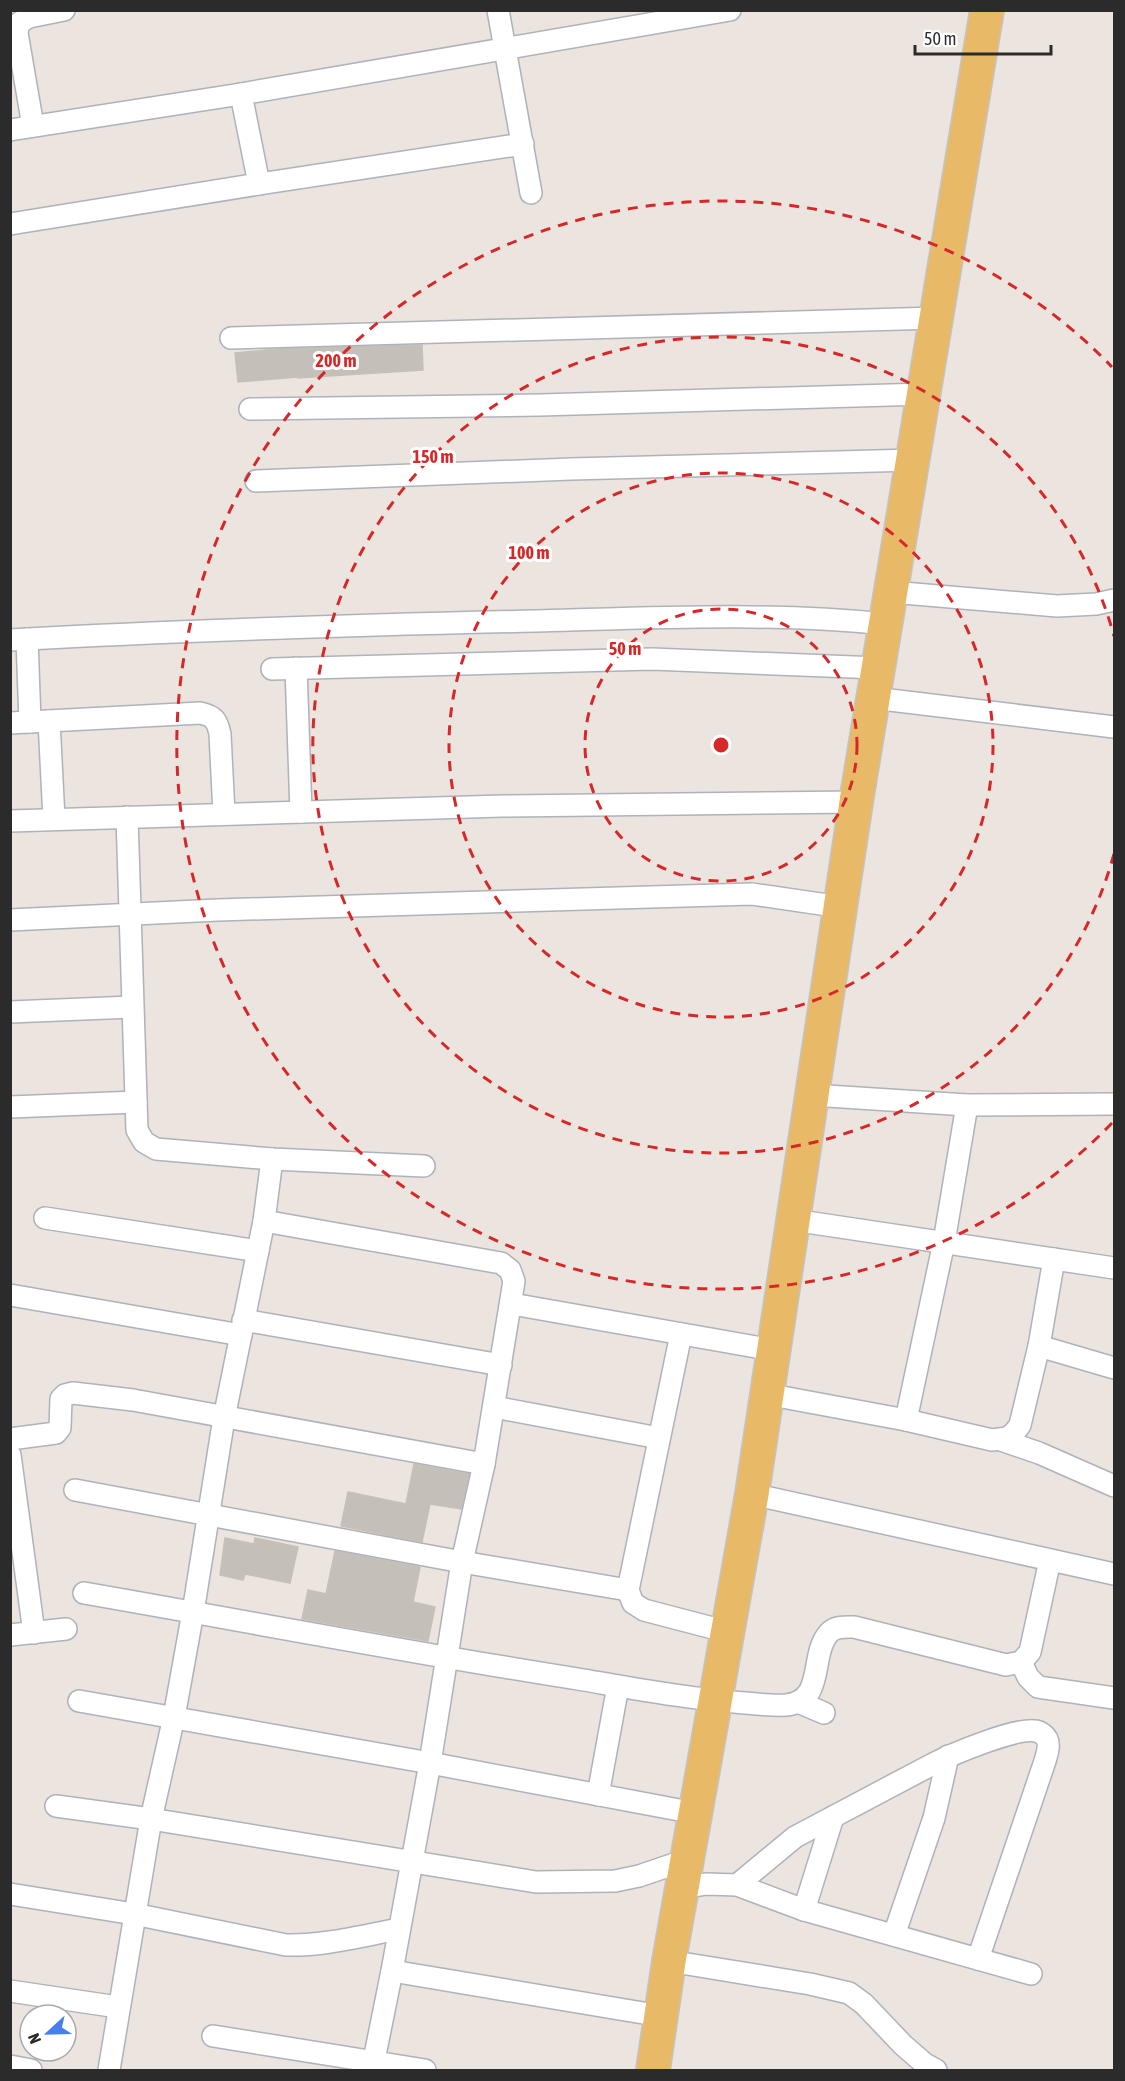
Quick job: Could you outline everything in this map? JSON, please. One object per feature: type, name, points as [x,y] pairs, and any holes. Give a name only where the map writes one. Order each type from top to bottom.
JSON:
[{"type":"main road","points":[[653,2070],[669,1961],[752,1494],[856,802],[987,10]]},
{"type":"street","points":[[33,126],[17,33],[19,23],[29,17],[64,10]]},
{"type":"street","points":[[498,10],[531,192]]},
{"type":"street","points":[[10,130],[506,50],[674,15],[730,10]]},
{"type":"street","points":[[241,94],[259,184]]},
{"type":"street","points":[[10,224],[523,144]]},
{"type":"street","points":[[231,338],[936,318]]},
{"type":"street","points":[[250,409],[540,405],[924,394]]},
{"type":"street","points":[[256,481],[571,469],[913,460]]},
{"type":"street","points":[[891,592],[1058,606],[1096,604],[1114,600]]},
{"type":"street","points":[[54,819],[30,722],[19,640],[420,624],[615,619],[818,618],[885,624]]},
{"type":"street","points":[[272,669],[652,658],[876,683],[1114,728]]},
{"type":"street","points":[[296,668],[301,812]]},
{"type":"street","points":[[298,706],[318,668]]},
{"type":"street","points":[[30,722],[200,713],[211,715],[218,723],[220,734],[224,814]]},
{"type":"street","points":[[10,820],[502,806],[856,802]]},
{"type":"street","points":[[127,817],[135,1102],[137,1130],[144,1142],[156,1149],[272,1159],[424,1166]]},
{"type":"street","points":[[10,920],[417,903],[752,894],[841,907]]},
{"type":"street","points":[[10,1012],[132,1007]]},
{"type":"street","points":[[812,1095],[967,1105],[1114,1104]]},
{"type":"street","points":[[10,1107],[135,1102]]},
{"type":"street","points":[[906,1420],[944,1242],[967,1105]]},
{"type":"street","points":[[110,2064],[151,1819],[174,1717],[193,1612],[224,1418],[264,1221],[272,1159]]},
{"type":"street","points":[[45,1218],[258,1251]]},
{"type":"street","points":[[793,1220],[1114,1268]]},
{"type":"street","points":[[264,1221],[501,1263],[510,1270],[514,1281],[484,1464],[462,1562],[430,1763],[373,2066]]},
{"type":"street","points":[[1001,1440],[1014,1433],[1020,1425],[1039,1346],[1054,1259]]},
{"type":"street","points":[[10,1295],[501,1365]]},
{"type":"street","points":[[512,1304],[773,1350]]},
{"type":"street","points":[[681,1334],[628,1590],[633,1603],[644,1610],[728,1632]]},
{"type":"street","points":[[1039,1346],[1114,1368]]},
{"type":"street","points":[[10,1439],[56,1433],[60,1428],[61,1399],[73,1393],[133,1400],[484,1464]]},
{"type":"street","points":[[766,1394],[1001,1440],[1039,1453],[1114,1486]]},
{"type":"street","points":[[494,1407],[659,1438]]},
{"type":"street","points":[[10,1455],[16,1540],[34,1633]]},
{"type":"street","points":[[75,1490],[462,1562],[628,1590]]},
{"type":"street","points":[[752,1494],[1114,1574]]},
{"type":"street","points":[[84,1593],[446,1658],[618,1686],[714,1701],[785,1705],[798,1702],[807,1695],[813,1685],[822,1644],[829,1632],[841,1627],[854,1627],[1006,1665],[1021,1662],[1030,1652],[1050,1560]]},
{"type":"street","points":[[10,1635],[66,1629]]},
{"type":"street","points":[[1021,1662],[1028,1677],[1038,1687],[1114,1698]]},
{"type":"street","points":[[598,1795],[618,1686]]},
{"type":"street","points":[[80,1701],[695,1813]]},
{"type":"street","points":[[798,1702],[824,1713]]},
{"type":"street","points":[[737,1885],[795,1837],[948,1756],[1025,1731],[1038,1731],[1046,1737],[1049,1744],[1045,1761],[978,1959]]},
{"type":"street","points":[[894,1935],[934,1818],[948,1756]]},
{"type":"street","points":[[56,1806],[151,1819],[536,1882],[615,1881],[639,1876],[685,1874],[706,1884],[737,1885],[804,1910],[1031,1974]]},
{"type":"street","points":[[804,1910],[833,1817]]},
{"type":"street","points":[[10,1894],[134,1914],[286,1945],[307,1946],[398,1934]]},
{"type":"street","points":[[669,1961],[810,1983],[849,1993],[864,2004],[928,2068]]},
{"type":"street","points":[[393,1966],[661,2016]]},
{"type":"street","points":[[10,1991],[117,2017]]},
{"type":"street","points":[[213,2036],[373,2066],[425,2070]]},
{"type":"building","points":[[422,345],[423,370],[238,382],[235,353],[276,349]]},
{"type":"building","points":[[414,1464],[469,1474],[461,1509],[430,1504],[422,1542],[341,1526],[348,1492],[406,1504]]},
{"type":"building","points":[[225,1538],[254,1544],[255,1538],[298,1547],[290,1583],[245,1574],[243,1580],[220,1575]]},
{"type":"building","points":[[335,1551],[420,1567],[413,1602],[435,1607],[428,1641],[302,1619],[308,1590],[326,1594]]}]
